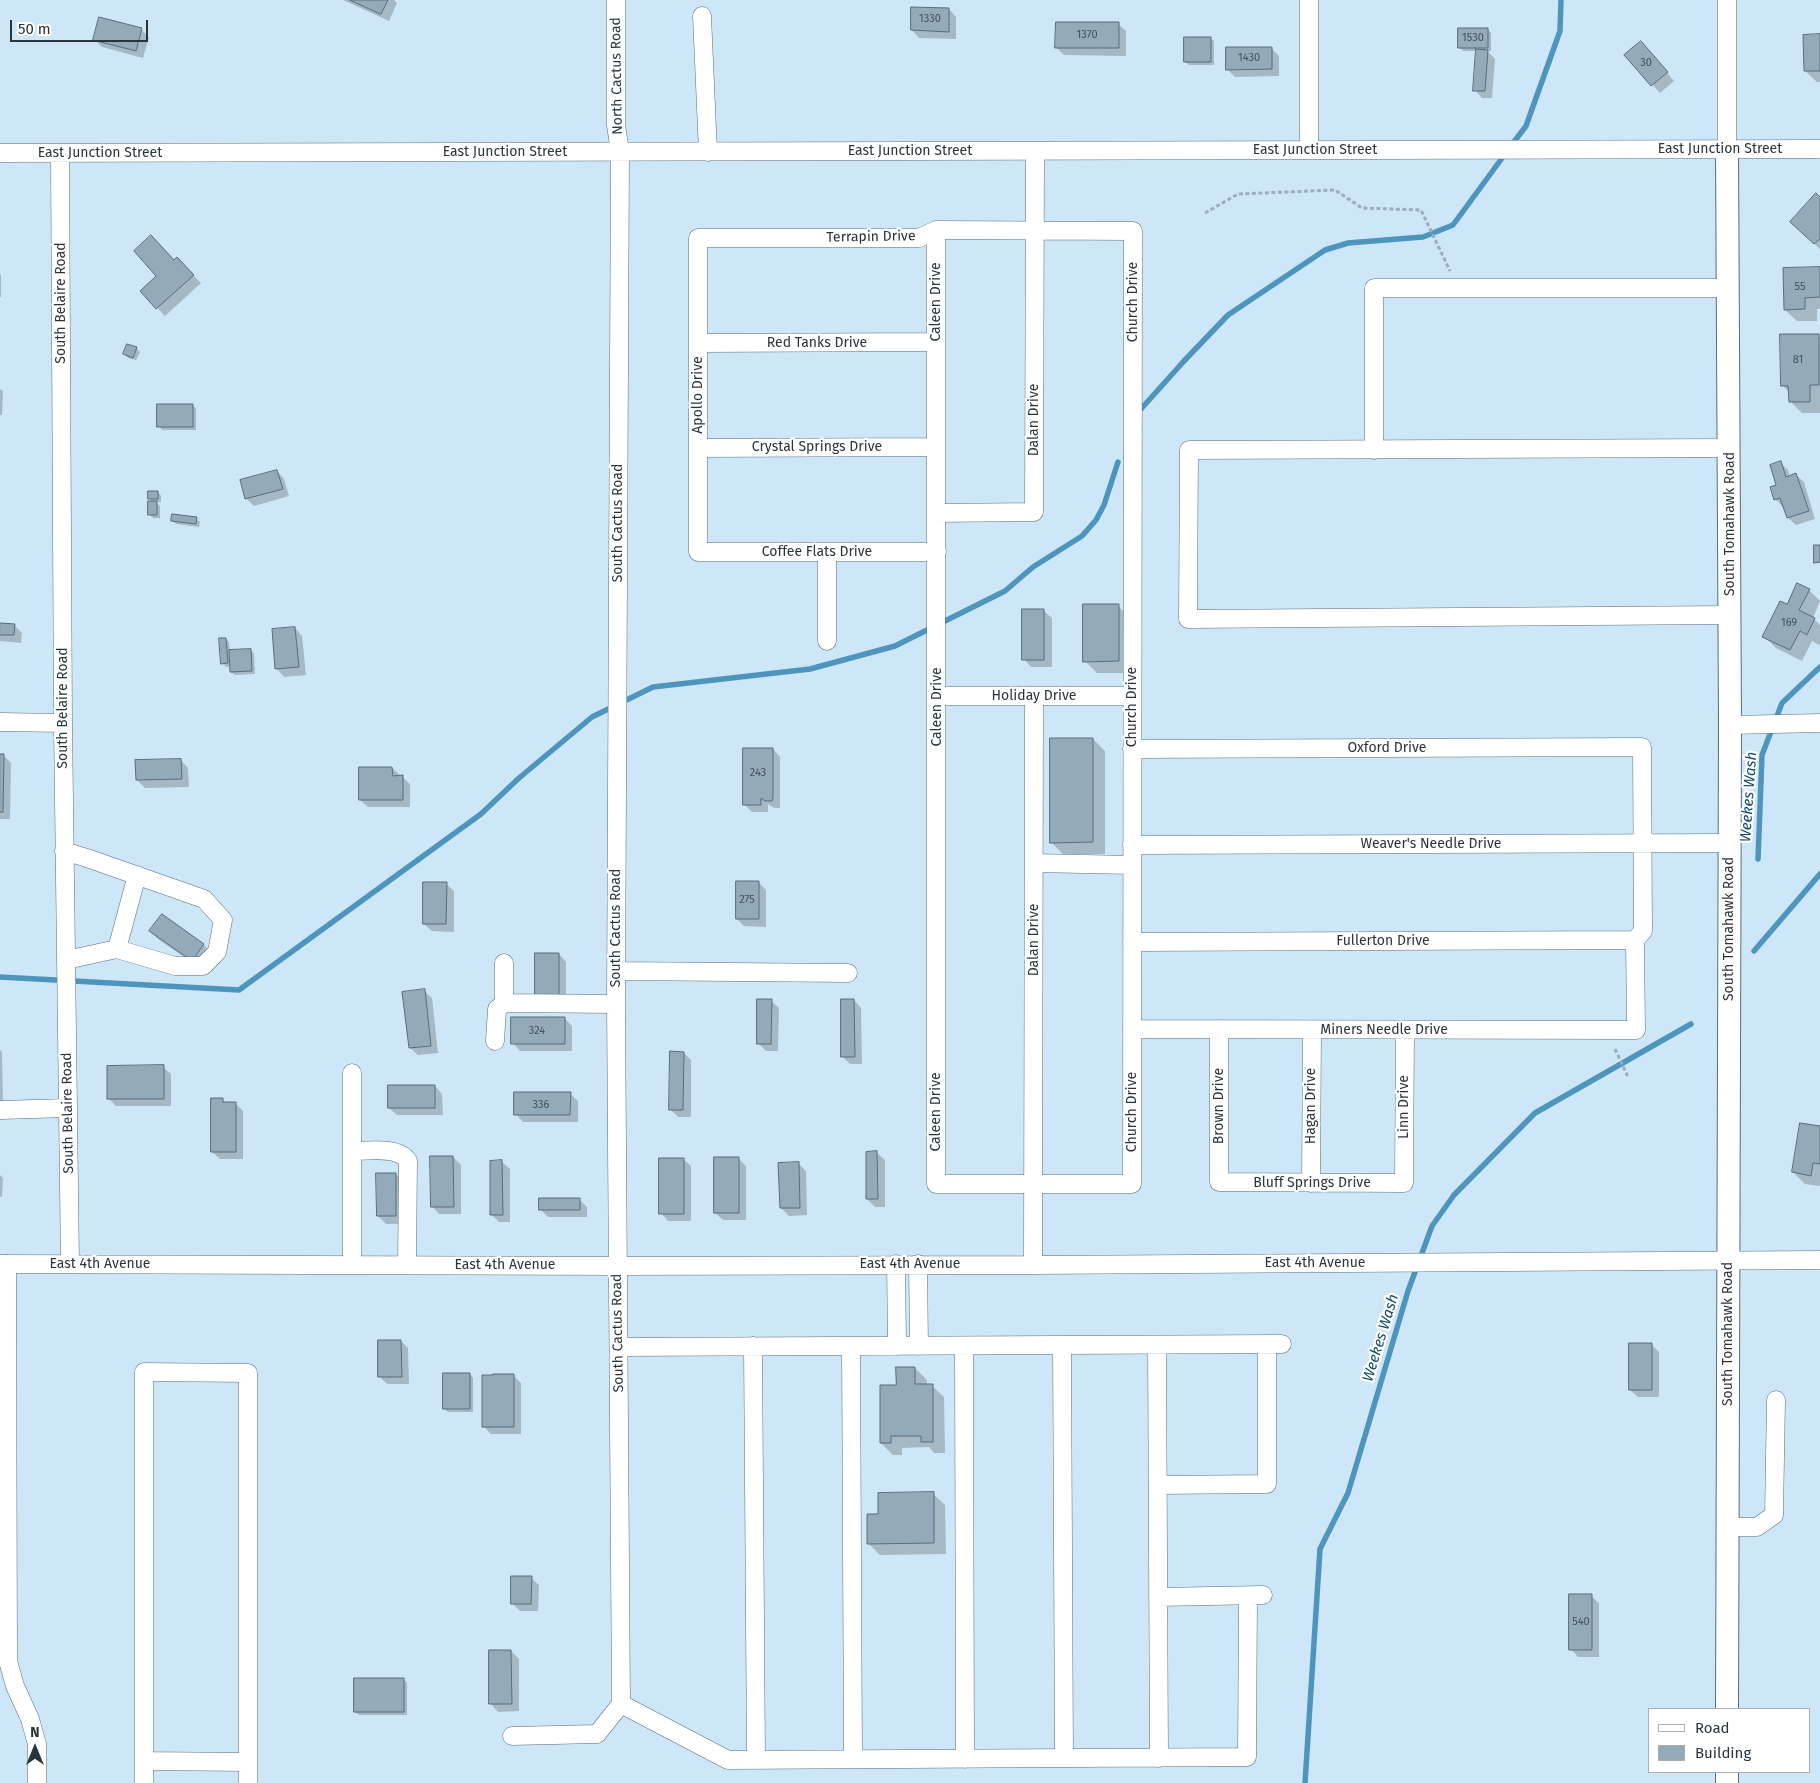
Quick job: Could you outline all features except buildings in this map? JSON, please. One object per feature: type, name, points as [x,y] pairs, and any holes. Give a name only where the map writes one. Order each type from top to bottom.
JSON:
[{"type":"main road","name":"South Tomahawk Road","points":[[1727,149],[1730,448],[1728,1708]]},
{"type":"street","name":"North Cactus Road","points":[[616,0],[616,125],[620,152]]},
{"type":"street","points":[[1308,0],[1308,150]]},
{"type":"street","points":[[1727,0],[1727,149]]},
{"type":"street","points":[[702,16],[708,152]]},
{"type":"street","name":"East Junction Street","points":[[0,153],[1820,149]]},
{"type":"street","points":[[1035,151],[1035,231]]},
{"type":"street","name":"South Cactus Road","points":[[620,152],[616,1004],[621,1704]]},
{"type":"street","name":"South Belaire Road","points":[[60,153],[64,852],[70,1264]]},
{"type":"street","name":"Terrapin Drive","points":[[698,238],[919,238],[936,230],[1133,231]]},
{"type":"street","name":"Caleen Drive","points":[[936,230],[936,1184],[1034,1184]]},
{"type":"street","name":"Dalan Drive","points":[[936,513],[1034,512],[1035,231]]},
{"type":"street","name":"Church Drive","points":[[1034,1184],[1132,1184],[1133,231]]},
{"type":"street","name":"Apollo Drive","points":[[698,238],[698,552]]},
{"type":"street","points":[[1374,450],[1374,288],[1728,288]]},
{"type":"street","name":"Red Tanks Drive","points":[[698,344],[936,342]]},
{"type":"street","name":"Crystal Springs Drive","points":[[698,448],[936,447]]},
{"type":"street","points":[[1730,448],[1188,450],[1188,619],[1730,615]]},
{"type":"street","name":"Coffee Flats Drive","points":[[698,552],[937,552]]},
{"type":"street","points":[[827,552],[827,641]]},
{"type":"street","name":"Holiday Drive","points":[[937,696],[1132,696]]},
{"type":"street","name":"Dalan Drive","points":[[1033,1265],[1034,696]]},
{"type":"street","points":[[0,722],[63,723]]},
{"type":"street","points":[[1730,725],[1820,723]]},
{"type":"street","name":"Oxford Drive","points":[[1132,749],[1642,747],[1643,843]]},
{"type":"street","points":[[1635,940],[1643,931],[1643,843]]},
{"type":"street","name":"Weaver's Needle Drive","points":[[1132,845],[1730,843]]},
{"type":"street","points":[[64,852],[204,899],[223,920],[217,952],[203,966],[175,966],[117,950],[66,960]]},
{"type":"street","points":[[1034,863],[1132,865]]},
{"type":"street","points":[[117,950],[137,875]]},
{"type":"street","name":"Fullerton Drive","points":[[1132,942],[1635,940]]},
{"type":"street","name":"Miners Needle Drive","points":[[1132,1030],[1636,1030],[1635,940]]},
{"type":"street","points":[[504,963],[504,1003]]},
{"type":"street","points":[[616,971],[848,973]]},
{"type":"street","points":[[495,1041],[497,1009],[504,1003],[616,1004]]},
{"type":"street","name":"Brown Drive","points":[[1219,1030],[1219,1182]]},
{"type":"street","name":"Hagan Drive","points":[[1311,1183],[1312,1030]]},
{"type":"street","name":"Linn Drive","points":[[1404,1183],[1405,1030]]},
{"type":"street","points":[[352,1073],[352,1265]]},
{"type":"street","points":[[0,1110],[68,1108]]},
{"type":"street","points":[[352,1151],[396,1151],[405,1156],[408,1161],[407,1265]]},
{"type":"street","name":"Bluff Springs Drive","points":[[1219,1182],[1404,1183]]},
{"type":"street","name":"East 4th Avenue","points":[[4,1264],[617,1266],[1820,1260]]},
{"type":"street","points":[[4,1264],[8,1661],[14,1686],[30,1719],[37,1744],[38,1783]]},
{"type":"street","points":[[896,1264],[897,1346]]},
{"type":"street","points":[[918,1264],[919,1346]]},
{"type":"street","points":[[619,1346],[1274,1344],[1267,1484],[1158,1485]]},
{"type":"street","points":[[1062,1345],[1064,1758]]},
{"type":"street","points":[[1158,1345],[1159,1758]]},
{"type":"street","points":[[753,1346],[756,1760]]},
{"type":"street","points":[[851,1346],[854,1759]]},
{"type":"street","points":[[964,1346],[965,1759]]},
{"type":"street","points":[[144,1783],[144,1372],[248,1373],[248,1783]]},
{"type":"street","points":[[1728,1527],[1757,1527],[1774,1515],[1776,1400]]},
{"type":"street","points":[[512,1736],[596,1734],[621,1704],[728,1760],[1247,1757],[1255,1596],[1158,1597]]},
{"type":"street","points":[[144,1761],[248,1762]]},
{"type":"path","points":[[1205,213],[1238,194],[1335,190],[1362,208],[1421,210],[1457,288]]},
{"type":"path","points":[[1615,1049],[1628,1077]]},
{"type":"waterway","points":[[1510,147],[1526,126],[1560,31],[1561,0]]},
{"type":"waterway","points":[[1141,409],[1228,315],[1325,250],[1348,243],[1423,237],[1453,225],[1505,154]]},
{"type":"waterway","points":[[0,977],[239,990],[481,814],[519,778],[592,717],[653,687],[810,669],[895,646],[1005,591],[1033,567],[1082,536],[1096,520],[1104,505],[1118,462]]},
{"type":"waterway","name":"Weekes Wash","points":[[1758,859],[1762,755],[1782,703],[1820,667]]},
{"type":"waterway","points":[[1754,951],[1820,874]]},
{"type":"waterway","name":"Weekes Wash","points":[[1305,1783],[1320,1549],[1348,1493],[1408,1291],[1432,1226],[1454,1195],[1535,1113],[1691,1024]]}]
